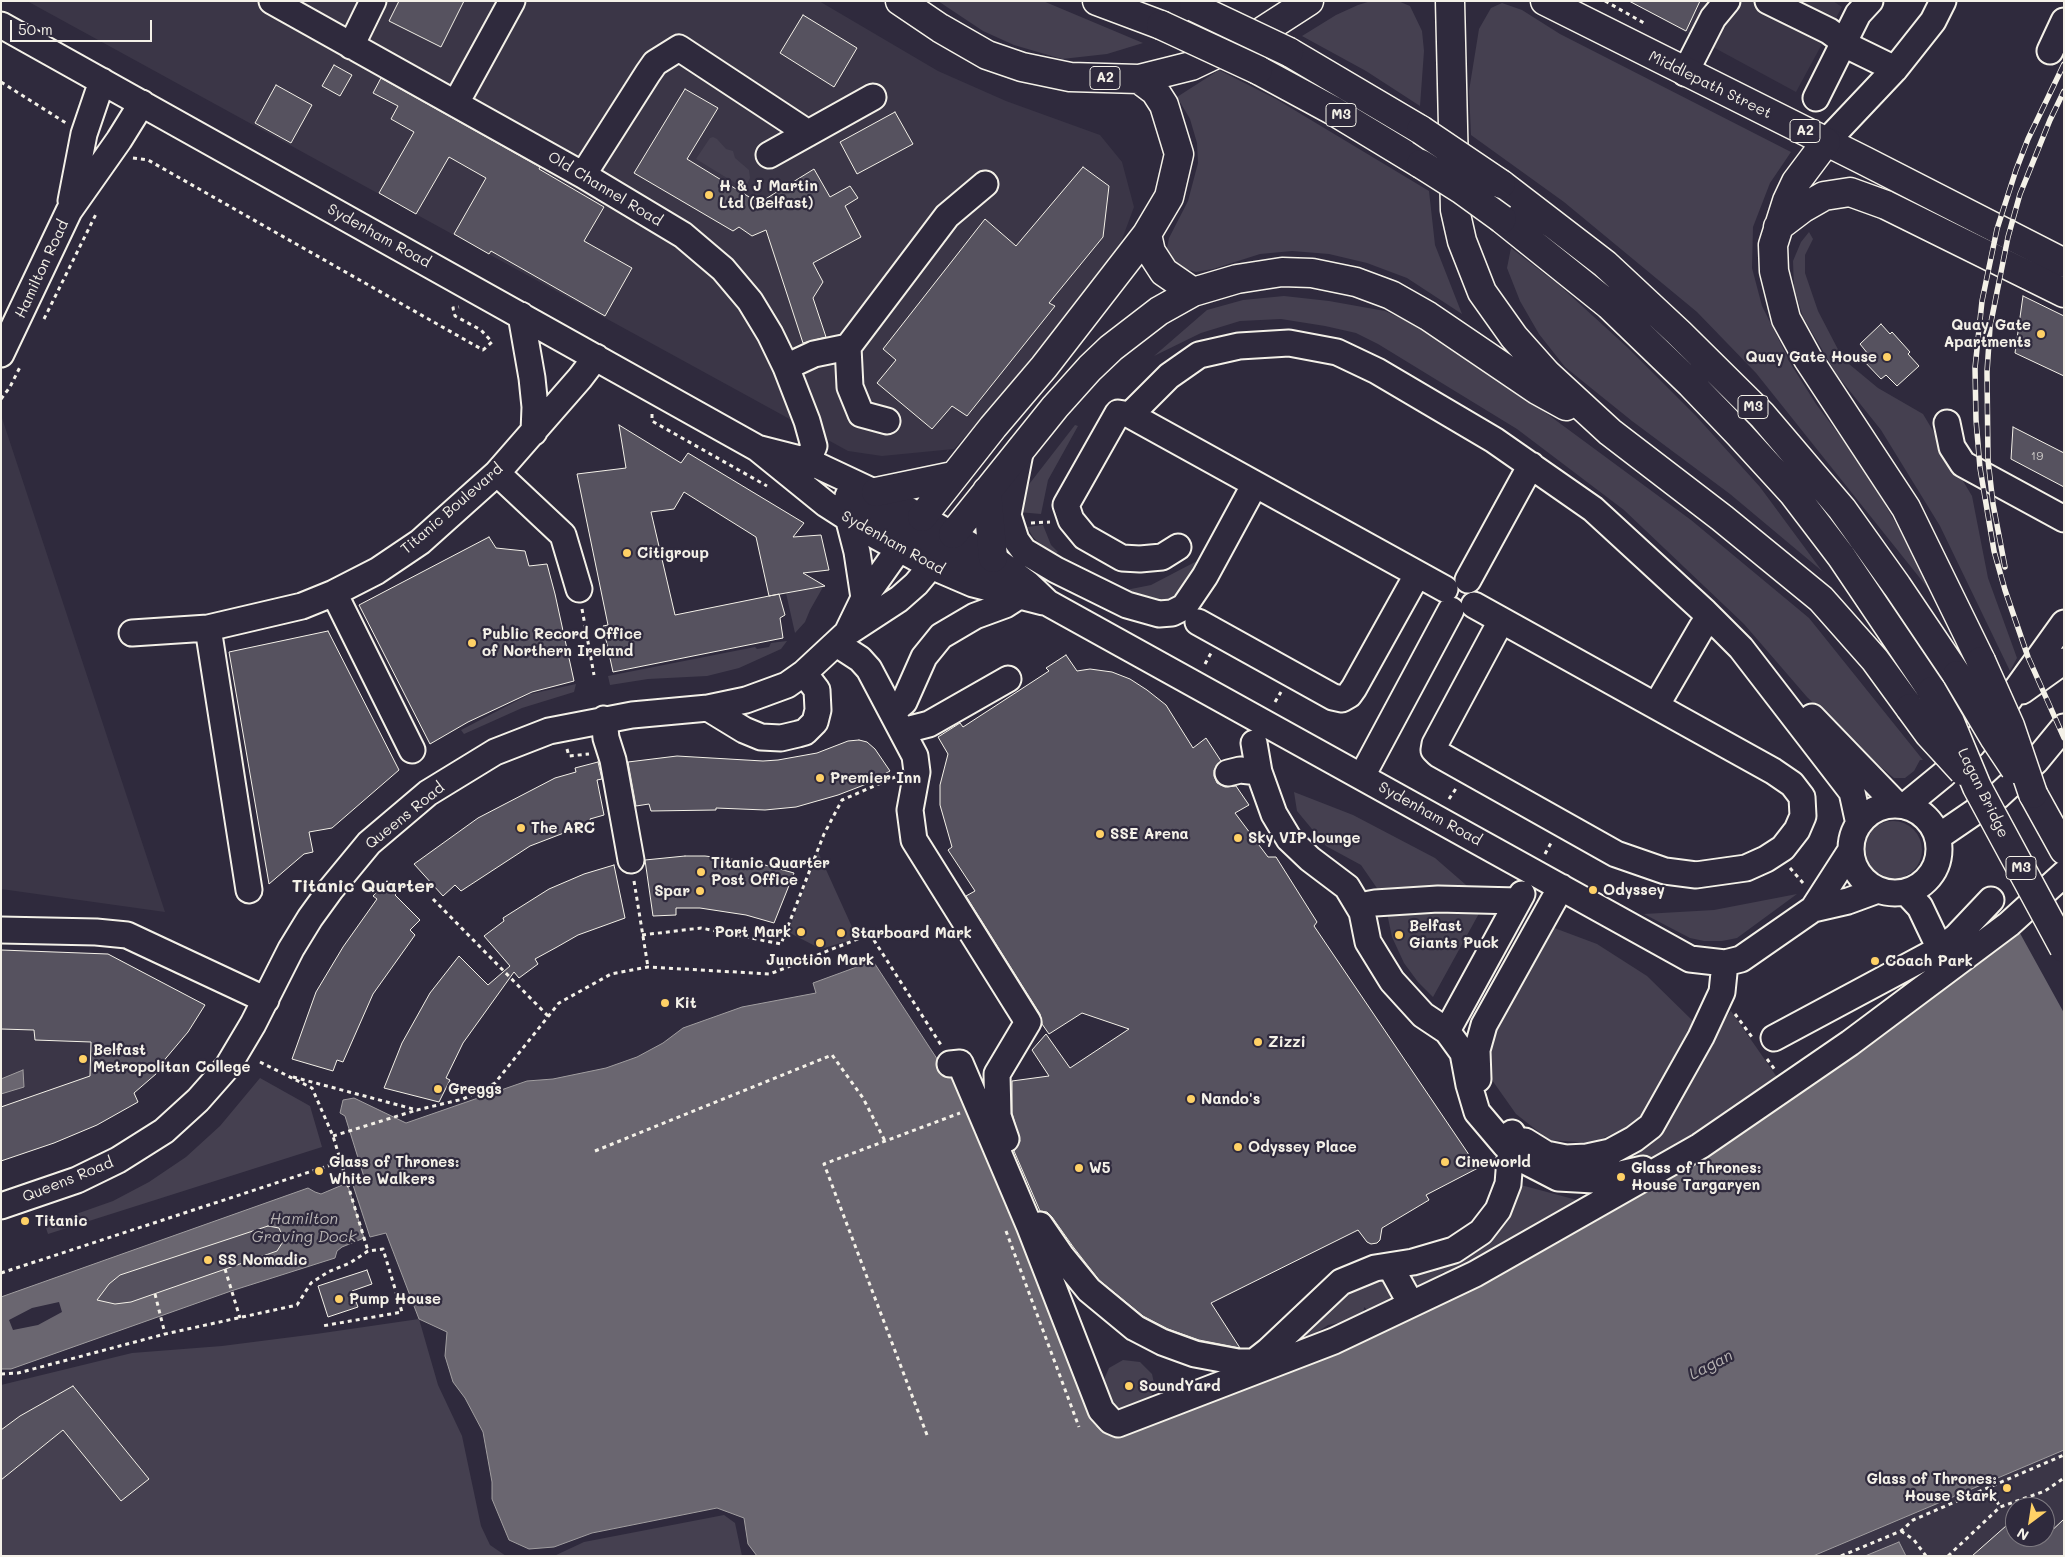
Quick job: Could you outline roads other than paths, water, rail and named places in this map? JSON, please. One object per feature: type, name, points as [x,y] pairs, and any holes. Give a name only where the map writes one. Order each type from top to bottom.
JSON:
[{"type":"main road","name":"A2","points":[[900,1],[940,28],[987,54],[1022,68],[1070,77],[1139,79],[1191,66],[1258,34],[1309,1]]},
{"type":"main road","name":"Lagan Bridge","points":[[1097,1],[1161,25],[1258,70],[1332,110],[1462,190],[1502,219],[1609,305],[1691,384],[1793,493],[1841,556],[1932,691],[1950,722],[1977,787],[2064,948]]},
{"type":"main road","points":[[1450,1],[1455,210],[1462,241],[1482,292],[1514,337],[1547,374],[1610,432],[1722,518],[1821,599],[1875,660],[1929,734],[1977,787]]},
{"type":"main road","name":"Middlepath Street","points":[[1544,1],[2064,263]]},
{"type":"main road","name":"M3","points":[[1188,4],[1289,52],[1421,130],[1501,184],[1605,264],[1680,333],[1762,415],[1842,510],[1897,586],[1956,675],[1995,739],[2033,794],[2064,850]]},
{"type":"main road","points":[[910,532],[953,476],[1044,367],[1147,234],[1170,197],[1179,154],[1164,105],[1154,91],[1139,79]]},
{"type":"main road","points":[[1826,142],[1796,182],[1773,245],[1774,271],[1786,319],[1808,359],[1906,508],[1981,660],[2010,726],[2033,794]]},
{"type":"main road","points":[[1778,227],[1803,208],[1824,196],[1850,192],[1886,205],[2064,293]]},
{"type":"main road","points":[[1147,234],[1151,252],[1164,272],[1193,292]]},
{"type":"main road","points":[[942,550],[1021,448],[1090,368],[1111,348],[1159,311],[1193,292],[1237,279],[1282,272],[1312,273],[1356,282],[1391,294],[1428,316],[1537,390],[1610,432]]},
{"type":"main road","points":[[876,492],[953,476]]},
{"type":"main road","points":[[987,491],[993,558]]},
{"type":"street","name":"Old Channel Road","points":[[272,1],[308,10],[352,46],[583,175],[683,235],[723,269],[750,300],[770,334],[786,367],[814,446],[800,467]]},
{"type":"street","points":[[352,46],[373,1]]},
{"type":"street","points":[[456,103],[512,1]]},
{"type":"street","points":[[1686,73],[1712,18],[1727,1]]},
{"type":"street","points":[[1768,1],[1829,31],[1843,42],[1894,69]]},
{"type":"street","points":[[1816,98],[1858,14],[1870,1]]},
{"type":"street","points":[[1826,142],[1894,69],[1933,21],[1943,1]]},
{"type":"street","points":[[2050,51],[2064,21]]},
{"type":"street","name":"Sydenham Road","points":[[1,25],[757,448],[800,467],[876,492],[910,532],[942,550]]},
{"type":"street","points":[[583,175],[655,63],[679,48],[808,133]]},
{"type":"street","name":"Hamilton Road","points":[[12,358],[69,211],[84,134],[102,81]]},
{"type":"street","points":[[769,155],[873,97]]},
{"type":"street","name":"Hamilton Road","points":[[69,211],[119,140],[142,103]]},
{"type":"street","points":[[887,421],[861,414],[850,387],[848,347],[947,216],[985,184]]},
{"type":"street","points":[[521,315],[533,388],[535,407],[534,432]]},
{"type":"street","points":[[1130,415],[1169,376],[1199,355],[1239,346],[1290,343],[1337,352],[1377,371],[1494,440],[1593,509],[1714,621],[1741,648],[1852,792],[1859,824]]},
{"type":"street","points":[[786,367],[814,354],[848,347]]},
{"type":"street","name":"Titanic Boulevard","points":[[132,633],[208,628],[302,606],[334,593],[377,571],[420,542],[497,473],[596,358]]},
{"type":"street","points":[[1178,547],[1162,556],[1140,560],[1122,558],[1085,537],[1071,520],[1066,505],[1118,413],[1130,415],[1773,771],[1792,784],[1802,797],[1803,816],[1783,848],[1766,859],[1746,868],[1696,875],[1665,871],[1616,854],[1438,754],[1434,750],[1434,744],[1501,621]]},
{"type":"street","points":[[1947,423],[1952,447],[1963,464],[2064,519]]},
{"type":"street","points":[[1021,448],[1008,515],[1016,540],[1024,551],[1056,570],[1127,605],[1159,614],[1172,613],[1184,607],[1205,576],[1255,484]]},
{"type":"street","points":[[1362,776],[1530,465]]},
{"type":"street","points":[[800,467],[910,532]]},
{"type":"street","name":"Sydenham Road","points":[[800,467],[849,521],[910,532],[942,550],[993,558],[1018,591],[1048,603],[1362,776],[1674,952],[1690,959],[1725,963],[1742,959],[1813,909],[1851,850],[1853,836],[1859,824]]},
{"type":"street","points":[[497,473],[563,535],[579,588]]},
{"type":"street","points":[[849,521],[858,552],[864,598]]},
{"type":"street","name":"Queens Road","points":[[842,638],[864,598],[910,532]]},
{"type":"street","points":[[897,721],[924,657],[941,636],[974,616],[997,609],[1018,591],[942,550]]},
{"type":"street","name":"Queens Road","points":[[1,1206],[77,1180],[118,1160],[164,1130],[198,1100],[228,1066],[266,1000],[296,942],[310,918],[331,889],[369,843],[428,793],[495,752],[549,731],[632,714],[708,708],[746,700],[787,685],[804,673],[842,638],[899,599],[916,584],[942,550]]},
{"type":"street","points":[[1198,622],[1333,698],[1342,699],[1349,695],[1354,688],[1417,575]]},
{"type":"street","points":[[334,593],[412,750]]},
{"type":"street","points":[[1656,706],[1702,627],[1714,621]]},
{"type":"street","points":[[1859,824],[1866,815],[1875,810],[1886,806],[1901,805],[1944,774],[1972,745],[2008,701],[2064,623]]},
{"type":"street","points":[[208,628],[249,890]]},
{"type":"street","points":[[842,638],[869,669],[914,756],[916,767],[910,810],[914,840],[1028,1022],[997,1074],[998,1116],[1018,1183],[1035,1218],[1062,1257],[1089,1290],[1135,1328],[1162,1342],[1195,1354],[1238,1362],[1254,1362],[1341,1282],[1375,1268],[1413,1262],[1454,1250],[1481,1232],[1498,1210],[1508,1184],[1512,1142]]},
{"type":"street","points":[[2008,701],[2064,661]]},
{"type":"street","points":[[708,708],[744,730],[761,737],[781,738],[805,732],[816,722],[818,710],[817,690],[804,673]]},
{"type":"street","points":[[897,721],[930,724],[1008,679]]},
{"type":"street","points":[[1767,682],[1801,704],[1874,783],[1901,805],[1916,810],[1926,817],[1933,826],[1938,837],[1936,865],[1929,877],[1918,887],[1906,892],[1948,943]]},
{"type":"street","points":[[604,720],[631,860]]},
{"type":"street","points":[[1938,837],[1998,796],[2036,761],[2064,727]]},
{"type":"street","points":[[1254,743],[1259,772],[1274,814],[1289,839],[1310,859],[1347,887],[1362,912],[1368,942],[1392,981],[1423,1014],[1447,1031],[1463,1053],[1469,1085],[1477,1112],[1512,1142],[1546,1154],[1566,1158],[1587,1157],[1610,1152],[1652,1126],[1701,1037],[1722,992],[1725,963]]},
{"type":"street","points":[[1228,773],[1240,770],[1259,772]]},
{"type":"street","points":[[1851,850],[1858,874],[1878,890]]},
{"type":"street","points":[[950,1064],[960,1063],[1029,1225],[1101,1410],[1111,1421],[1118,1424],[1334,1341],[1475,1274],[1676,1160],[1700,1146],[1850,1043],[2009,924],[2064,874]]},
{"type":"street","points":[[1929,877],[1948,943]]},
{"type":"street","points":[[1561,887],[1484,1025],[1477,1050],[1478,1078],[1487,1102],[1525,1161],[1558,1178],[1594,1180],[1676,1160]]},
{"type":"street","name":"Sydenham Road","points":[[1813,909],[1848,901],[1878,890],[1891,893],[1906,892]]},
{"type":"street","points":[[1359,906],[1375,903],[1438,899],[1520,898],[1447,1031]]},
{"type":"street","points":[[1774,1038],[1948,943],[1991,900]]},
{"type":"street","points":[[1,930],[127,934],[266,1000]]},
{"type":"street","points":[[1390,1266],[1411,1304]]},
{"type":"water","name":"Lagan","points":[[2064,888],[2064,1450],[1813,1556],[757,1556],[748,1544],[744,1518],[717,1508],[592,1533],[554,1547],[529,1549],[509,1540],[492,1499],[492,1482],[483,1432],[465,1398],[453,1382],[445,1356],[447,1332],[419,1319],[386,1233],[370,1237],[352,1182],[364,1177],[345,1116],[340,1113],[343,1100],[354,1098],[406,1123],[527,1081],[553,1079],[606,1068],[637,1057],[663,1043],[683,1028],[742,1007],[816,993],[813,983],[873,961],[945,1071],[957,1067],[1097,1427],[1116,1438],[1300,1368],[1465,1291]]},
{"type":"water","points":[[23,1070],[24,1087],[1,1094],[1,1079]]},
{"type":"water","name":"Hamilton Graving Dock","points":[[347,1183],[364,1238],[342,1247],[337,1251],[335,1258],[231,1291],[11,1369],[1,1369],[1,1297],[308,1188],[321,1194]]},
{"type":"water","points":[[1899,1542],[1906,1556],[1865,1556]]},
{"type":"railway","points":[[2064,64],[2028,139],[1997,229],[1982,301],[1975,368],[1976,420],[1980,468],[1994,551],[2028,657],[2064,738]]},
{"type":"railway","points":[[2005,567],[1993,504],[1988,460],[1987,372],[1990,327],[2008,237],[2020,194],[2064,91]]},
{"type":"place","name":"H & J Martin Ltd (Belfast)","points":[[709,195]]},
{"type":"place","name":"Quay Gate Apartments","points":[[2041,334]]},
{"type":"place","name":"Quay Gate House","points":[[1887,357]]},
{"type":"place","name":"Citigroup","points":[[627,553]]},
{"type":"place","name":"Public Record Office of Northern Ireland","points":[[472,643]]},
{"type":"place","name":"Premier Inn","points":[[820,778]]},
{"type":"place","name":"The ARC","points":[[521,828]]},
{"type":"place","name":"SSE Arena","points":[[1100,834]]},
{"type":"place","name":"Sky VIP lounge","points":[[1238,838]]},
{"type":"place","name":"Titanic Quarter Post Office","points":[[701,872]]},
{"type":"place","name":"Odyssey","points":[[1593,890]]},
{"type":"place","name":"Spar","points":[[700,891]]},
{"type":"place","name":"Port Mark","points":[[801,932]]},
{"type":"place","name":"Starboard Mark","points":[[841,933]]},
{"type":"place","name":"Belfast Giants Puck","points":[[1399,935]]},
{"type":"place","name":"Junction Mark","points":[[820,943]]},
{"type":"place","name":"Coach Park","points":[[1875,961]]},
{"type":"place","name":"Kit","points":[[665,1003]]},
{"type":"place","name":"Zizzi","points":[[1258,1042]]},
{"type":"place","name":"Belfast Metropolitan College","points":[[83,1059]]},
{"type":"place","name":"Greggs","points":[[438,1089]]},
{"type":"place","name":"Nando's","points":[[1191,1099]]},
{"type":"place","name":"Odyssey Place","points":[[1238,1147]]},
{"type":"place","name":"Cineworld","points":[[1445,1162]]},
{"type":"place","name":"W5","points":[[1079,1168]]},
{"type":"place","name":"Glass of Thrones: White Walkers","points":[[319,1171]]},
{"type":"place","name":"Glass of Thrones: House Targaryen","points":[[1621,1177]]},
{"type":"place","name":"Titanic","points":[[25,1221]]},
{"type":"place","name":"SS Nomadic","points":[[208,1260]]},
{"type":"place","name":"Pump House","points":[[339,1299]]},
{"type":"place","name":"SoundYard","points":[[1129,1386]]},
{"type":"place","name":"Glass of Thrones: House Stark","points":[[2007,1488]]},
{"type":"district","name":"Titanic Quarter","points":[[363,886]]}]
